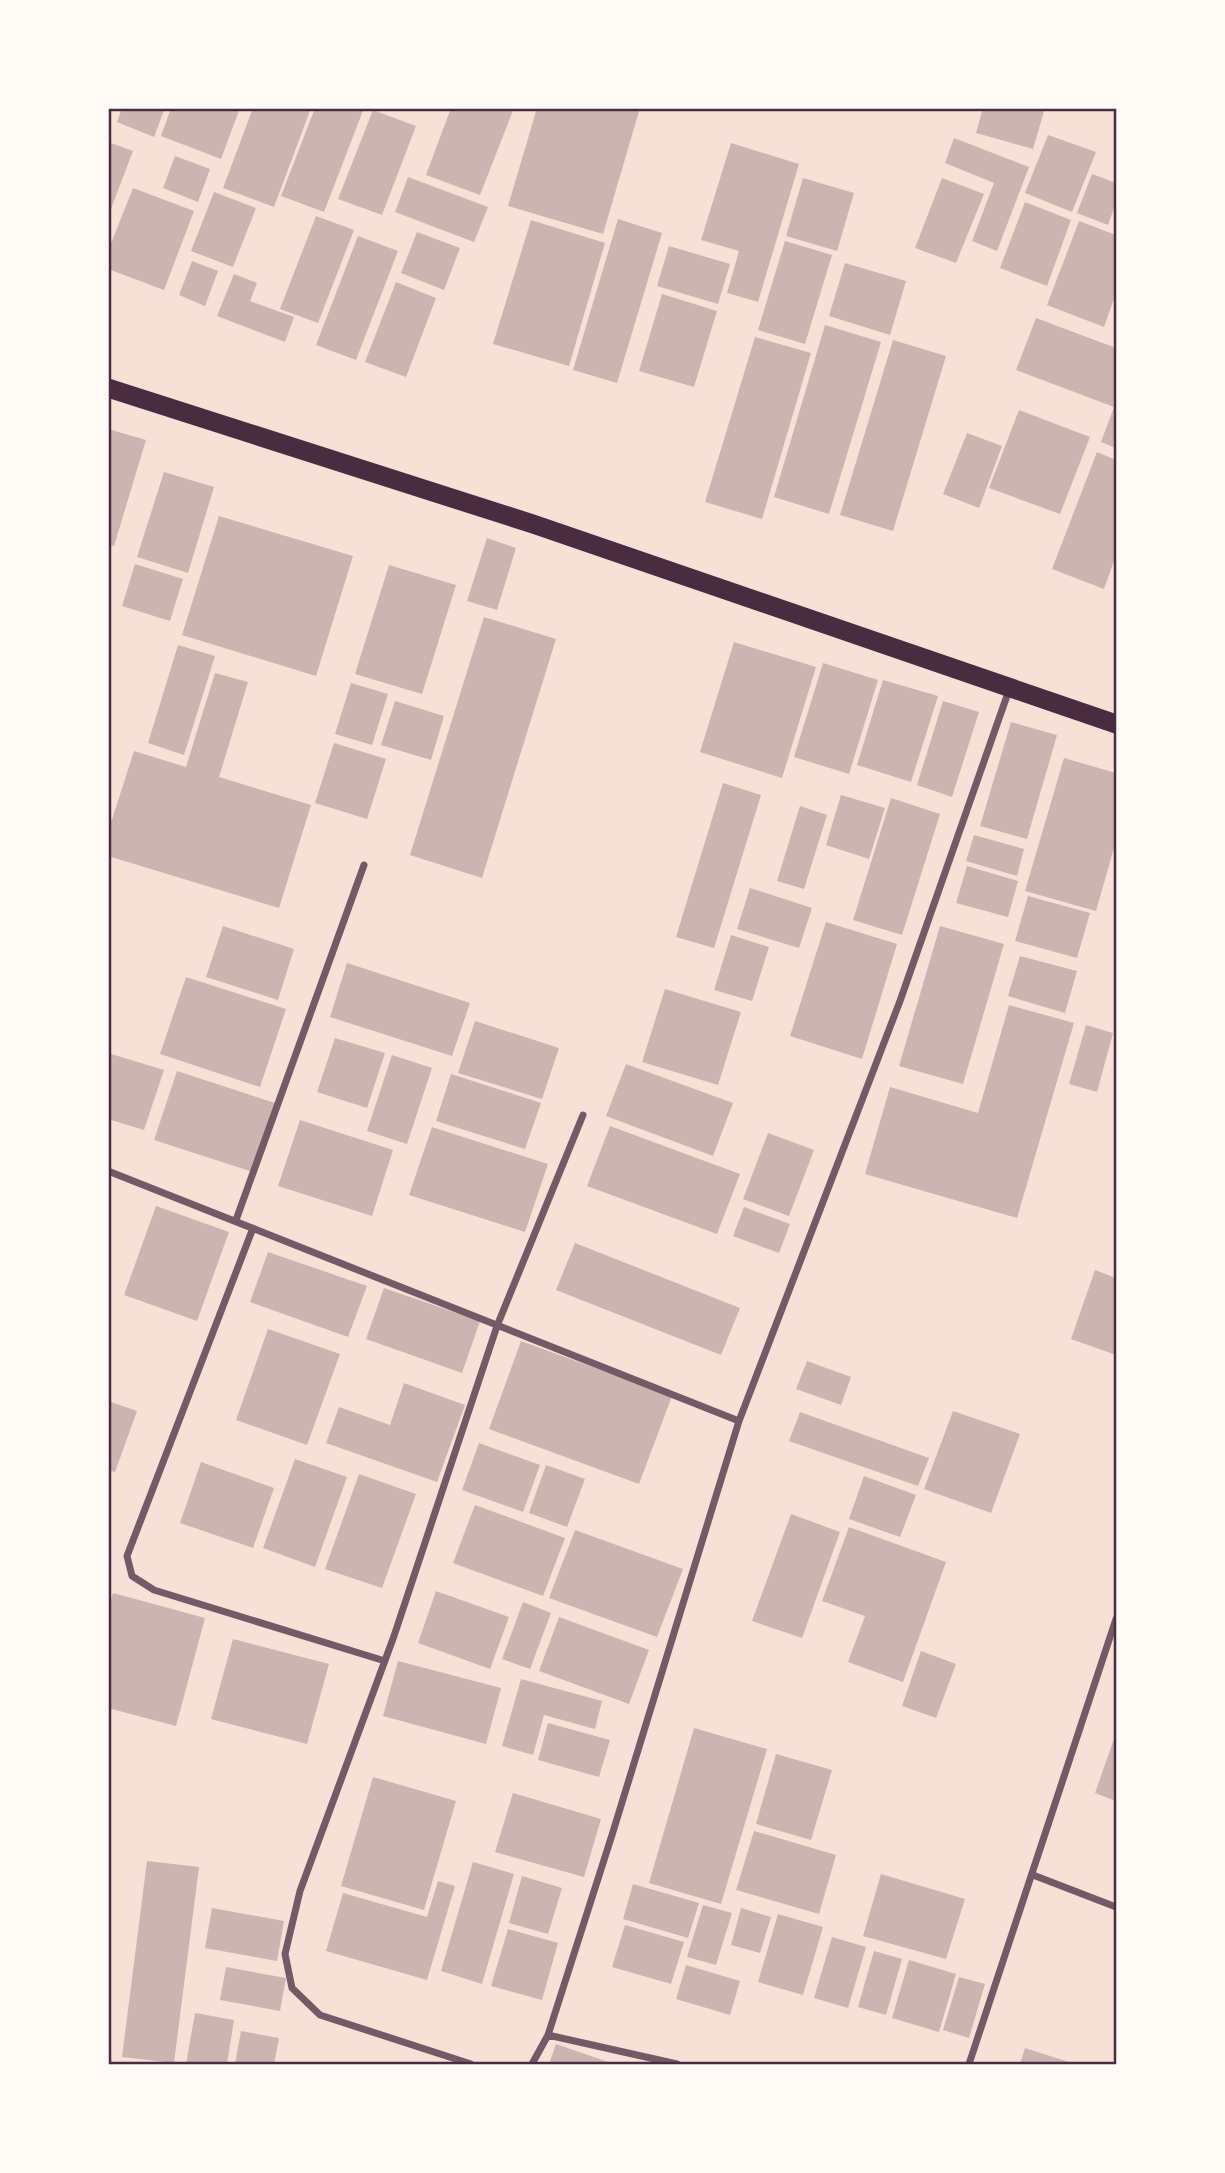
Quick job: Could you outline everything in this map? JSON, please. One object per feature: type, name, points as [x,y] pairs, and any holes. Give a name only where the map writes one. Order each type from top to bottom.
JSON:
[{"type":"highway","points":[[108,388],[533,524],[1116,724]]},
{"type":"street","points":[[532,2064],[548,2035],[739,1421],[900,1001],[1010,687]]},
{"type":"street","points":[[236,1220],[364,865]]},
{"type":"street","points":[[471,2064],[320,2015],[292,1988],[285,1954],[300,1891],[385,1661],[498,1326],[583,1115]]},
{"type":"street","points":[[108,1171],[739,1421]]},
{"type":"street","points":[[253,1228],[127,1556],[132,1576],[154,1590],[385,1661]]},
{"type":"street","points":[[969,2064],[1116,1619]]},
{"type":"street","points":[[1033,1875],[1116,1907]]},
{"type":"street","points":[[548,2035],[677,2064]]},
{"type":"building","points":[[122,108],[165,108],[154,137],[117,122]]},
{"type":"building","points":[[171,108],[240,108],[221,159],[161,136]]},
{"type":"building","points":[[253,108],[311,108],[274,207],[223,188]]},
{"type":"building","points":[[315,108],[364,108],[324,212],[281,196]]},
{"type":"building","points":[[451,108],[514,108],[480,195],[426,175]]},
{"type":"building","points":[[537,108],[640,108],[603,234],[508,206]]},
{"type":"building","points":[[983,108],[1045,108],[1033,149],[976,133]]},
{"type":"building","points":[[373,110],[416,126],[382,215],[338,199]]},
{"type":"building","points":[[1048,135],[1096,152],[1072,212],[1025,193]]},
{"type":"building","points":[[954,138],[1029,167],[997,251],[972,241],[994,183],[945,163]]},
{"type":"building","points":[[108,142],[133,151],[109,214],[108,214]]},
{"type":"building","points":[[731,143],[799,164],[758,302],[727,293],[739,251],[701,240]]},
{"type":"building","points":[[175,156],[210,169],[198,202],[163,188]]},
{"type":"building","points":[[1092,174],[1116,183],[1116,203],[1108,225],[1077,213]]},
{"type":"building","points":[[408,177],[488,207],[474,242],[395,212]]},
{"type":"building","points":[[803,178],[854,193],[837,251],[786,236]]},
{"type":"building","points":[[942,178],[984,194],[956,263],[915,248]]},
{"type":"building","points":[[133,188],[194,211],[164,290],[108,269],[108,251]]},
{"type":"building","points":[[214,192],[256,208],[233,267],[191,251]]},
{"type":"building","points":[[1025,202],[1071,220],[1047,286],[1000,268]]},
{"type":"building","points":[[316,216],[354,230],[318,323],[280,309]]},
{"type":"building","points":[[618,219],[662,233],[617,383],[573,370]]},
{"type":"building","points":[[531,220],[605,243],[569,366],[493,344]]},
{"type":"building","points":[[1079,221],[1116,235],[1116,293],[1104,327],[1047,305]]},
{"type":"building","points":[[417,232],[460,248],[444,290],[401,273]]},
{"type":"building","points":[[358,236],[398,251],[356,360],[316,345]]},
{"type":"building","points":[[785,241],[832,255],[805,344],[758,330]]},
{"type":"building","points":[[669,246],[730,264],[718,304],[657,286]]},
{"type":"building","points":[[192,261],[218,271],[205,306],[179,295]]},
{"type":"building","points":[[845,263],[906,281],[890,335],[829,316]]},
{"type":"building","points":[[234,274],[257,283],[250,301],[294,317],[285,342],[217,316]]},
{"type":"building","points":[[396,282],[436,298],[406,377],[365,362]]},
{"type":"building","points":[[662,294],[717,311],[694,387],[639,371]]},
{"type":"building","points":[[1036,318],[1116,348],[1116,448],[1101,442],[1114,407],[1016,370]]},
{"type":"building","points":[[825,325],[881,342],[829,514],[774,497]]},
{"type":"building","points":[[755,337],[811,353],[762,519],[705,502]]},
{"type":"building","points":[[893,340],[946,356],[893,531],[840,515]]},
{"type":"building","points":[[1019,410],[1090,437],[1060,514],[989,488]]},
{"type":"building","points":[[108,429],[146,440],[114,546],[108,544]]},
{"type":"building","points":[[967,433],[1002,446],[979,508],[943,494]]},
{"type":"building","points":[[1097,452],[1116,460],[1116,556],[1104,589],[1052,569]]},
{"type":"building","points":[[164,472],[214,487],[188,573],[137,557]]},
{"type":"building","points":[[219,516],[353,556],[316,676],[182,635]]},
{"type":"building","points":[[487,538],[516,548],[497,610],[467,601]]},
{"type":"building","points":[[135,564],[183,579],[170,621],[122,606]]},
{"type":"building","points":[[389,565],[456,585],[422,694],[355,674]]},
{"type":"building","points":[[484,617],[556,639],[482,878],[410,855]]},
{"type":"building","points":[[734,642],[816,667],[782,778],[700,752]]},
{"type":"building","points":[[178,645],[215,656],[184,755],[148,743]]},
{"type":"building","points":[[823,663],[878,680],[849,774],[794,757]]},
{"type":"building","points":[[215,673],[248,682],[219,777],[311,805],[279,908],[108,856],[108,832],[134,751],[186,767]]},
{"type":"building","points":[[883,680],[938,696],[911,782],[857,765]]},
{"type":"building","points":[[351,683],[388,694],[372,745],[335,734]]},
{"type":"building","points":[[395,701],[444,716],[431,760],[381,745]]},
{"type":"building","points":[[943,701],[979,712],[952,797],[917,785]]},
{"type":"building","points":[[1011,722],[1057,735],[1027,839],[980,826]]},
{"type":"building","points":[[334,743],[386,759],[367,819],[315,803]]},
{"type":"building","points":[[1064,758],[1116,773],[1116,841],[1096,911],[1025,891]]},
{"type":"building","points":[[723,783],[761,795],[714,948],[676,937]]},
{"type":"building","points":[[841,795],[885,808],[869,859],[826,845]]},
{"type":"building","points":[[891,798],[940,814],[902,935],[853,920]]},
{"type":"building","points":[[800,806],[827,815],[804,889],[777,881]]},
{"type":"building","points":[[974,835],[1024,849],[1017,876],[966,861]]},
{"type":"building","points":[[967,866],[1018,881],[1008,917],[956,903]]},
{"type":"building","points":[[750,888],[812,908],[799,948],[737,929]]},
{"type":"building","points":[[1028,896],[1090,913],[1077,958],[1015,941]]},
{"type":"building","points":[[826,922],[897,944],[862,1059],[790,1036]]},
{"type":"building","points":[[223,926],[294,949],[278,1000],[206,977]]},
{"type":"building","points":[[940,926],[1004,944],[963,1084],[899,1066]]},
{"type":"building","points":[[731,935],[769,947],[752,1001],[714,990]]},
{"type":"building","points":[[1020,956],[1077,971],[1065,1013],[1008,996]]},
{"type":"building","points":[[347,963],[470,1003],[452,1056],[330,1017]]},
{"type":"building","points":[[186,977],[286,1009],[260,1087],[160,1054]]},
{"type":"building","points":[[665,989],[741,1012],[718,1085],[642,1062]]},
{"type":"building","points":[[1009,1005],[1074,1023],[1017,1218],[865,1174],[890,1087],[978,1113]]},
{"type":"building","points":[[475,1021],[559,1048],[542,1099],[458,1073]]},
{"type":"building","points":[[1086,1025],[1113,1033],[1097,1092],[1069,1084]]},
{"type":"building","points":[[335,1038],[385,1053],[367,1108],[317,1092]]},
{"type":"building","points":[[108,1053],[164,1070],[144,1130],[108,1119]]},
{"type":"building","points":[[392,1055],[432,1068],[407,1144],[367,1131]]},
{"type":"building","points":[[626,1064],[733,1103],[713,1156],[606,1116]]},
{"type":"building","points":[[177,1071],[275,1103],[253,1172],[154,1140]]},
{"type":"building","points":[[451,1074],[541,1103],[525,1149],[436,1121]]},
{"type":"building","points":[[300,1120],[393,1150],[372,1216],[278,1186]]},
{"type":"building","points":[[610,1126],[740,1174],[717,1234],[587,1186]]},
{"type":"building","points":[[432,1127],[548,1164],[525,1232],[409,1195]]},
{"type":"building","points":[[768,1133],[814,1150],[789,1216],[743,1199]]},
{"type":"building","points":[[156,1206],[229,1232],[197,1321],[124,1295]]},
{"type":"building","points":[[744,1207],[790,1224],[779,1253],[733,1236]]},
{"type":"building","points":[[575,1243],[740,1308],[721,1355],[556,1290]]},
{"type":"building","points":[[268,1252],[367,1286],[348,1337],[250,1302]]},
{"type":"building","points":[[1095,1270],[1116,1278],[1116,1355],[1071,1339]]},
{"type":"building","points":[[384,1288],[480,1321],[462,1373],[366,1339]]},
{"type":"building","points":[[268,1329],[340,1354],[307,1445],[236,1420]]},
{"type":"building","points":[[521,1341],[672,1396],[639,1484],[489,1429]]},
{"type":"building","points":[[807,1361],[851,1377],[841,1405],[796,1389]]},
{"type":"building","points":[[404,1383],[465,1405],[437,1482],[326,1443],[339,1407],[390,1425]]},
{"type":"building","points":[[108,1401],[137,1411],[115,1472],[108,1470]]},
{"type":"building","points":[[953,1411],[1020,1434],[991,1513],[924,1489]]},
{"type":"building","points":[[800,1412],[929,1458],[918,1486],[789,1441]]},
{"type":"building","points":[[479,1443],[540,1465],[523,1512],[462,1490]]},
{"type":"building","points":[[295,1459],[347,1477],[315,1567],[263,1548]]},
{"type":"building","points":[[201,1462],[274,1488],[253,1548],[180,1523]]},
{"type":"building","points":[[546,1465],[585,1479],[567,1527],[529,1513]]},
{"type":"building","points":[[359,1474],[416,1494],[382,1588],[325,1569]]},
{"type":"building","points":[[864,1476],[916,1495],[900,1537],[849,1519]]},
{"type":"building","points":[[475,1505],[565,1538],[543,1596],[453,1563]]},
{"type":"building","points":[[791,1514],[840,1532],[802,1638],[752,1621]]},
{"type":"building","points":[[849,1527],[946,1562],[903,1682],[848,1662],[865,1616],[822,1601]]},
{"type":"building","points":[[575,1530],[683,1569],[657,1637],[549,1598]]},
{"type":"building","points":[[436,1591],[509,1617],[490,1669],[418,1643]]},
{"type":"building","points":[[113,1593],[205,1618],[176,1726],[108,1708],[108,1609]]},
{"type":"building","points":[[523,1602],[551,1613],[530,1669],[502,1659]]},
{"type":"building","points":[[559,1617],[649,1650],[629,1704],[539,1671]]},
{"type":"building","points":[[233,1639],[329,1664],[307,1744],[211,1719]]},
{"type":"building","points":[[921,1651],[956,1664],[936,1718],[902,1706]]},
{"type":"building","points":[[398,1661],[501,1688],[486,1744],[383,1716]]},
{"type":"building","points":[[521,1679],[602,1701],[595,1729],[544,1715],[533,1755],[502,1746]]},
{"type":"building","points":[[548,1723],[610,1740],[599,1777],[538,1760]]},
{"type":"building","points":[[694,1728],[767,1749],[721,1904],[649,1883]]},
{"type":"building","points":[[1116,1733],[1116,1801],[1095,1793]]},
{"type":"building","points":[[776,1754],[832,1770],[811,1840],[756,1824]]},
{"type":"building","points":[[373,1777],[456,1801],[424,1910],[341,1886]]},
{"type":"building","points":[[513,1793],[601,1819],[584,1877],[495,1852]]},
{"type":"building","points":[[754,1831],[836,1855],[819,1914],[736,1890]]},
{"type":"building","points":[[147,1861],[199,1867],[174,2063],[122,2057]]},
{"type":"building","points":[[473,1862],[514,1874],[482,1984],[441,1971]]},
{"type":"building","points":[[881,1874],[965,1899],[946,1959],[863,1936]]},
{"type":"building","points":[[522,1876],[562,1888],[548,1934],[509,1923]]},
{"type":"building","points":[[438,1881],[455,1886],[427,1980],[326,1951],[343,1893],[427,1917]]},
{"type":"building","points":[[633,1884],[699,1903],[688,1938],[623,1919]]},
{"type":"building","points":[[703,1905],[732,1913],[716,1965],[687,1957]]},
{"type":"building","points":[[212,1908],[284,1921],[277,1961],[205,1948]]},
{"type":"building","points":[[741,1908],[771,1917],[760,1953],[731,1945]]},
{"type":"building","points":[[778,1914],[823,1927],[803,1995],[758,1982]]},
{"type":"building","points":[[625,1925],[684,1942],[671,1984],[612,1967]]},
{"type":"building","points":[[508,1929],[558,1943],[542,2000],[491,1986]]},
{"type":"building","points":[[832,1937],[866,1947],[848,2008],[814,1998]]},
{"type":"building","points":[[874,1951],[902,1959],[886,2015],[858,2007]]},
{"type":"building","points":[[909,1960],[956,1974],[939,2032],[892,2018]]},
{"type":"building","points":[[686,1965],[740,1981],[730,2015],[676,1999]]},
{"type":"building","points":[[226,1967],[286,1978],[280,2011],[220,2000]]},
{"type":"building","points":[[959,1977],[985,1984],[969,2038],[943,2030]]},
{"type":"building","points":[[195,2013],[234,2020],[227,2064],[186,2064]]},
{"type":"building","points":[[241,2031],[279,2038],[274,2064],[235,2064]]},
{"type":"building","points":[[556,2044],[614,2064],[549,2064]]},
{"type":"building","points":[[1025,2048],[1075,2064],[1020,2064]]}]
